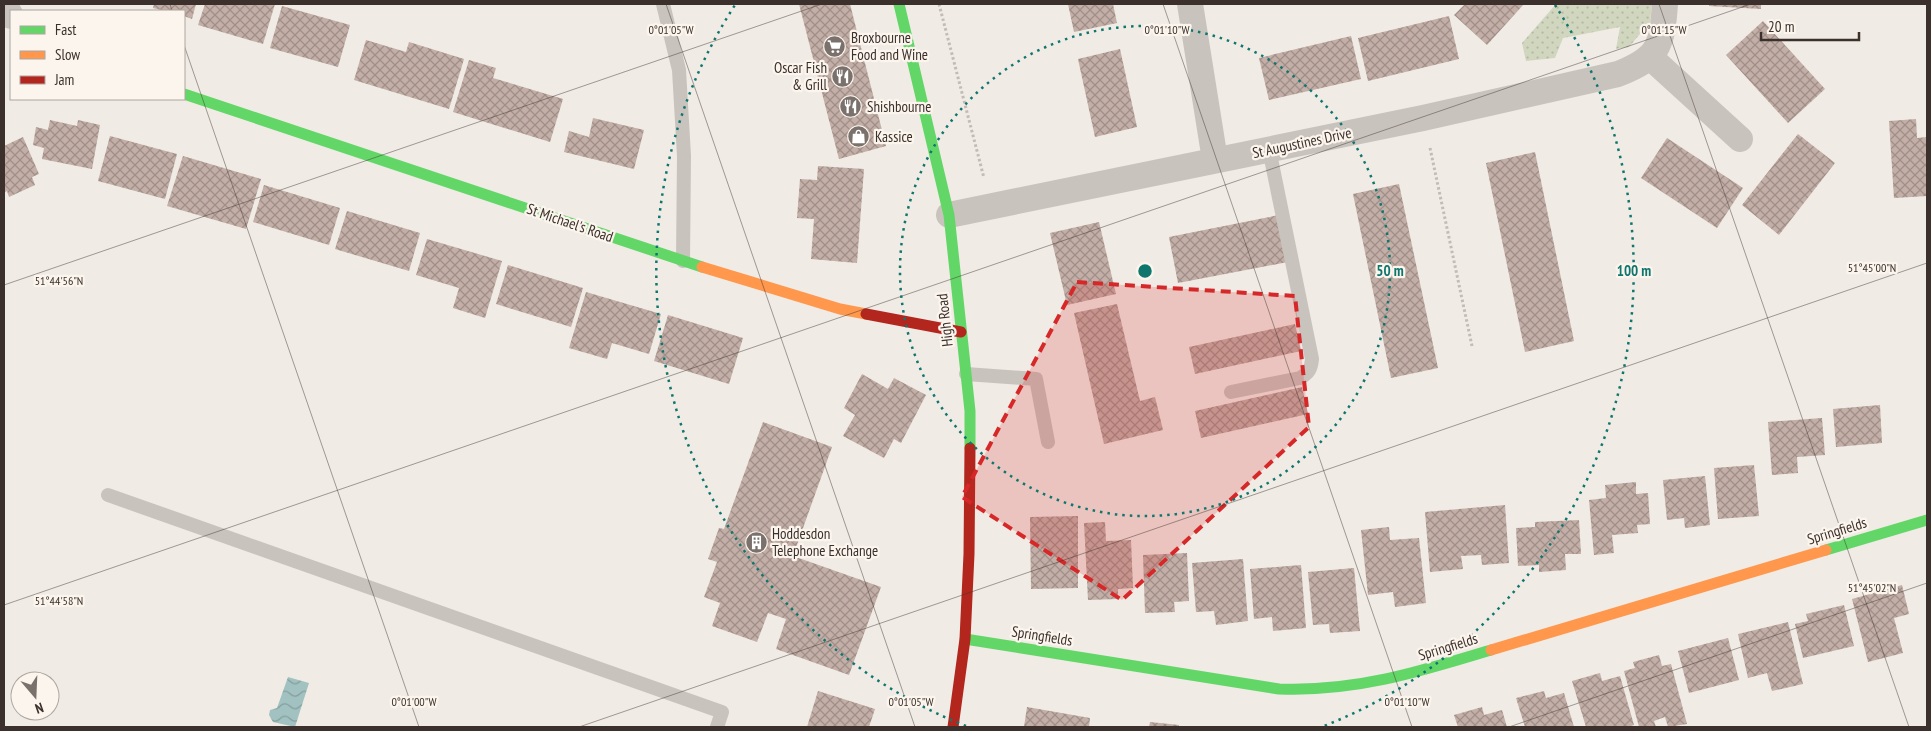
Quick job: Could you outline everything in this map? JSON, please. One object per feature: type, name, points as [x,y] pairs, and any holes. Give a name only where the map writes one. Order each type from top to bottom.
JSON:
[{"type":"street","name":"High Road","points":[[899,4],[949,215],[970,421],[969,554],[965,639],[952,727]]},
{"type":"street","points":[[1190,4],[1215,160]]},
{"type":"street","points":[[1665,4],[1659,43],[1650,57],[1740,139]]},
{"type":"street","name":"St Augustines Drive","points":[[949,215],[991,208],[1423,118],[1618,74],[1636,67],[1650,57]]},
{"type":"street","name":"St Michael's Road","points":[[185,94],[683,261],[840,309],[961,332]]},
{"type":"street","name":"Springfields","points":[[965,639],[1279,688],[1317,691],[1347,689],[1387,681],[1927,520]]},
{"type":"lane","points":[[663,4],[679,70],[684,156],[683,261]]},
{"type":"lane","points":[[1231,392],[1300,378],[1307,374],[1311,368],[1312,359],[1269,149]]},
{"type":"lane","points":[[966,374],[1036,379],[1048,442]]},
{"type":"lane","points":[[108,495],[722,712],[717,727]]},
{"type":"path","points":[[939,4],[991,208]]},
{"type":"path","points":[[1423,118],[1472,346]]},
{"type":"highlighted area","points":[[1077,282],[1295,296],[1309,427],[1122,600],[962,497]]},
{"type":"green space","points":[[1556,4],[1652,4],[1650,22],[1629,47],[1616,49],[1620,27],[1563,38],[1555,58],[1526,61],[1522,43]]},
{"type":"water","points":[[288,677],[309,683],[295,727],[273,722],[269,715],[270,710],[277,708]]},
{"type":"building","points":[[154,4],[196,4],[192,19],[185,16],[185,10],[153,8]]},
{"type":"building","points":[[205,4],[275,4],[263,44],[198,25]]},
{"type":"building","points":[[799,4],[850,4],[886,146],[839,159]]},
{"type":"building","points":[[1068,4],[1113,4],[1117,23],[1074,32]]},
{"type":"building","points":[[1465,4],[1524,4],[1487,45],[1454,15]]},
{"type":"building","points":[[1709,4],[1761,4],[1761,9],[1709,6]]},
{"type":"building","points":[[282,6],[350,25],[338,67],[270,48]]},
{"type":"building","points":[[1449,16],[1459,59],[1368,81],[1358,38]]},
{"type":"building","points":[[1763,21],[1825,89],[1788,123],[1726,55]]},
{"type":"building","points":[[1351,36],[1361,79],[1269,100],[1259,58]]},
{"type":"building","points":[[366,40],[406,52],[409,42],[464,59],[449,109],[354,80]]},
{"type":"building","points":[[1120,49],[1137,127],[1095,137],[1078,59]]},
{"type":"building","points":[[469,60],[496,68],[493,78],[563,99],[550,142],[453,112]]},
{"type":"building","points":[[593,118],[644,130],[634,169],[564,152],[569,131],[589,137]]},
{"type":"building","points":[[1916,119],[1917,138],[1927,137],[1927,196],[1894,198],[1889,121]]},
{"type":"building","points":[[50,120],[77,126],[78,120],[100,125],[92,169],[42,159],[44,148],[33,145],[36,127],[48,130]]},
{"type":"building","points":[[1798,134],[1835,163],[1779,235],[1742,205]]},
{"type":"building","points":[[110,136],[177,154],[165,199],[98,181]]},
{"type":"building","points":[[23,137],[39,174],[32,177],[35,185],[9,197],[7,191],[4,193],[4,146]]},
{"type":"building","points":[[1667,138],[1743,188],[1717,228],[1641,178]]},
{"type":"building","points":[[1535,152],[1574,341],[1525,352],[1486,163]]},
{"type":"building","points":[[183,156],[261,179],[246,229],[167,206]]},
{"type":"building","points":[[818,166],[864,169],[857,263],[811,259],[814,219],[797,218],[800,179],[817,180]]},
{"type":"building","points":[[1399,184],[1438,368],[1391,378],[1353,194]]},
{"type":"building","points":[[264,185],[340,208],[329,245],[253,222]]},
{"type":"building","points":[[347,211],[420,233],[409,271],[335,249]]},
{"type":"building","points":[[1279,215],[1288,262],[1178,283],[1169,237]]},
{"type":"building","points":[[1099,222],[1116,294],[1067,305],[1050,233]]},
{"type":"building","points":[[427,239],[502,261],[485,318],[453,308],[459,288],[416,275]]},
{"type":"building","points":[[508,265],[583,288],[571,327],[496,304]]},
{"type":"building","points":[[586,292],[661,314],[649,354],[612,343],[607,359],[569,348]]},
{"type":"building","points":[[1117,304],[1140,401],[1155,397],[1163,430],[1104,444],[1074,313]]},
{"type":"building","points":[[668,315],[743,338],[729,384],[654,361]]},
{"type":"building","points":[[1295,324],[1301,351],[1195,374],[1189,347]]},
{"type":"building","points":[[862,374],[888,389],[894,378],[926,395],[901,443],[894,439],[884,458],[843,436],[855,415],[844,408]]},
{"type":"building","points":[[1302,387],[1308,414],[1201,438],[1195,411]]},
{"type":"building","points":[[1880,405],[1882,443],[1836,447],[1833,409]]},
{"type":"building","points":[[1822,418],[1825,455],[1797,457],[1798,473],[1772,475],[1768,422]]},
{"type":"building","name":"Hoddesdon Telephone Exchange","points":[[763,422],[832,447],[793,556],[881,587],[849,675],[776,649],[786,619],[768,613],[757,642],[712,626],[720,603],[704,597],[717,562],[708,559],[719,528],[724,529]]},
{"type":"building","points":[[1754,465],[1759,516],[1718,519],[1714,468]]},
{"type":"building","points":[[1705,476],[1710,525],[1685,528],[1684,518],[1667,520],[1663,480]]},
{"type":"building","points":[[1636,482],[1636,494],[1648,493],[1650,524],[1637,525],[1638,533],[1612,535],[1614,553],[1594,555],[1589,500],[1606,498],[1605,485]]},
{"type":"building","points":[[1505,505],[1509,563],[1482,565],[1481,555],[1461,556],[1463,569],[1430,572],[1425,512]]},
{"type":"building","points":[[1078,516],[1078,588],[1031,589],[1030,517]]},
{"type":"building","points":[[1579,520],[1581,554],[1565,554],[1566,570],[1539,572],[1539,565],[1518,566],[1516,528],[1535,527],[1535,522]]},
{"type":"building","points":[[1105,522],[1106,541],[1131,540],[1133,588],[1118,589],[1118,599],[1088,600],[1084,523]]},
{"type":"building","points":[[1389,527],[1390,540],[1419,538],[1426,603],[1395,607],[1393,592],[1368,595],[1361,530]]},
{"type":"building","points":[[1187,553],[1189,601],[1174,602],[1175,612],[1145,613],[1143,555]]},
{"type":"building","points":[[1243,559],[1248,621],[1216,625],[1214,611],[1196,612],[1192,563]]},
{"type":"building","points":[[1301,565],[1306,628],[1273,631],[1272,617],[1254,619],[1250,569]]},
{"type":"building","points":[[1354,568],[1360,631],[1330,633],[1329,624],[1313,625],[1308,572]]},
{"type":"building","points":[[1902,585],[1909,614],[1894,618],[1903,653],[1868,662],[1852,599]]},
{"type":"building","points":[[1844,605],[1854,646],[1803,658],[1795,624],[1808,621],[1806,614]]},
{"type":"building","points":[[1788,622],[1803,684],[1772,691],[1767,673],[1748,678],[1738,634]]},
{"type":"building","points":[[1728,638],[1739,680],[1689,693],[1678,651]]},
{"type":"building","points":[[1659,655],[1662,666],[1671,664],[1687,724],[1668,727],[1665,717],[1654,721],[1656,727],[1639,727],[1624,671],[1635,668],[1633,662]]},
{"type":"building","points":[[1600,673],[1602,681],[1620,676],[1634,725],[1628,727],[1586,727],[1572,681]]},
{"type":"building","points":[[818,691],[875,709],[869,727],[807,727]]},
{"type":"building","points":[[1544,691],[1546,698],[1564,693],[1574,727],[1525,727],[1516,698]]},
{"type":"building","points":[[1027,707],[1090,718],[1089,727],[1024,727]]},
{"type":"building","points":[[1482,707],[1484,715],[1502,710],[1507,727],[1458,727],[1454,715]]},
{"type":"building","points":[[1150,722],[1179,725],[1179,727],[1149,727]]},
{"type":"traffic: fast","points":[[899,4],[949,215],[970,411],[970,448]]},
{"type":"traffic: fast","points":[[185,94],[702,267]]},
{"type":"traffic: fast","points":[[1826,550],[1927,520]]},
{"type":"traffic: fast","points":[[965,639],[1279,689],[1307,689],[1360,684],[1412,673],[1491,650]]},
{"type":"traffic: slow","points":[[702,267],[840,309],[866,314]]},
{"type":"traffic: slow","points":[[1491,650],[1826,550]]},
{"type":"traffic: jam","points":[[866,314],[961,332]]},
{"type":"traffic: jam","points":[[953,727],[965,639],[969,554],[970,448]]},
{"type":"place","name":"Broxbourne Food and Wine","points":[[835,47]]},
{"type":"place","name":"Oscar Fish & Grill","points":[[843,77]]},
{"type":"place","name":"Shishbourne","points":[[851,107]]},
{"type":"place","name":"Kassice","points":[[859,137]]},
{"type":"place","name":"Hoddesdon Telephone Exchange","points":[[756,543]]}]
